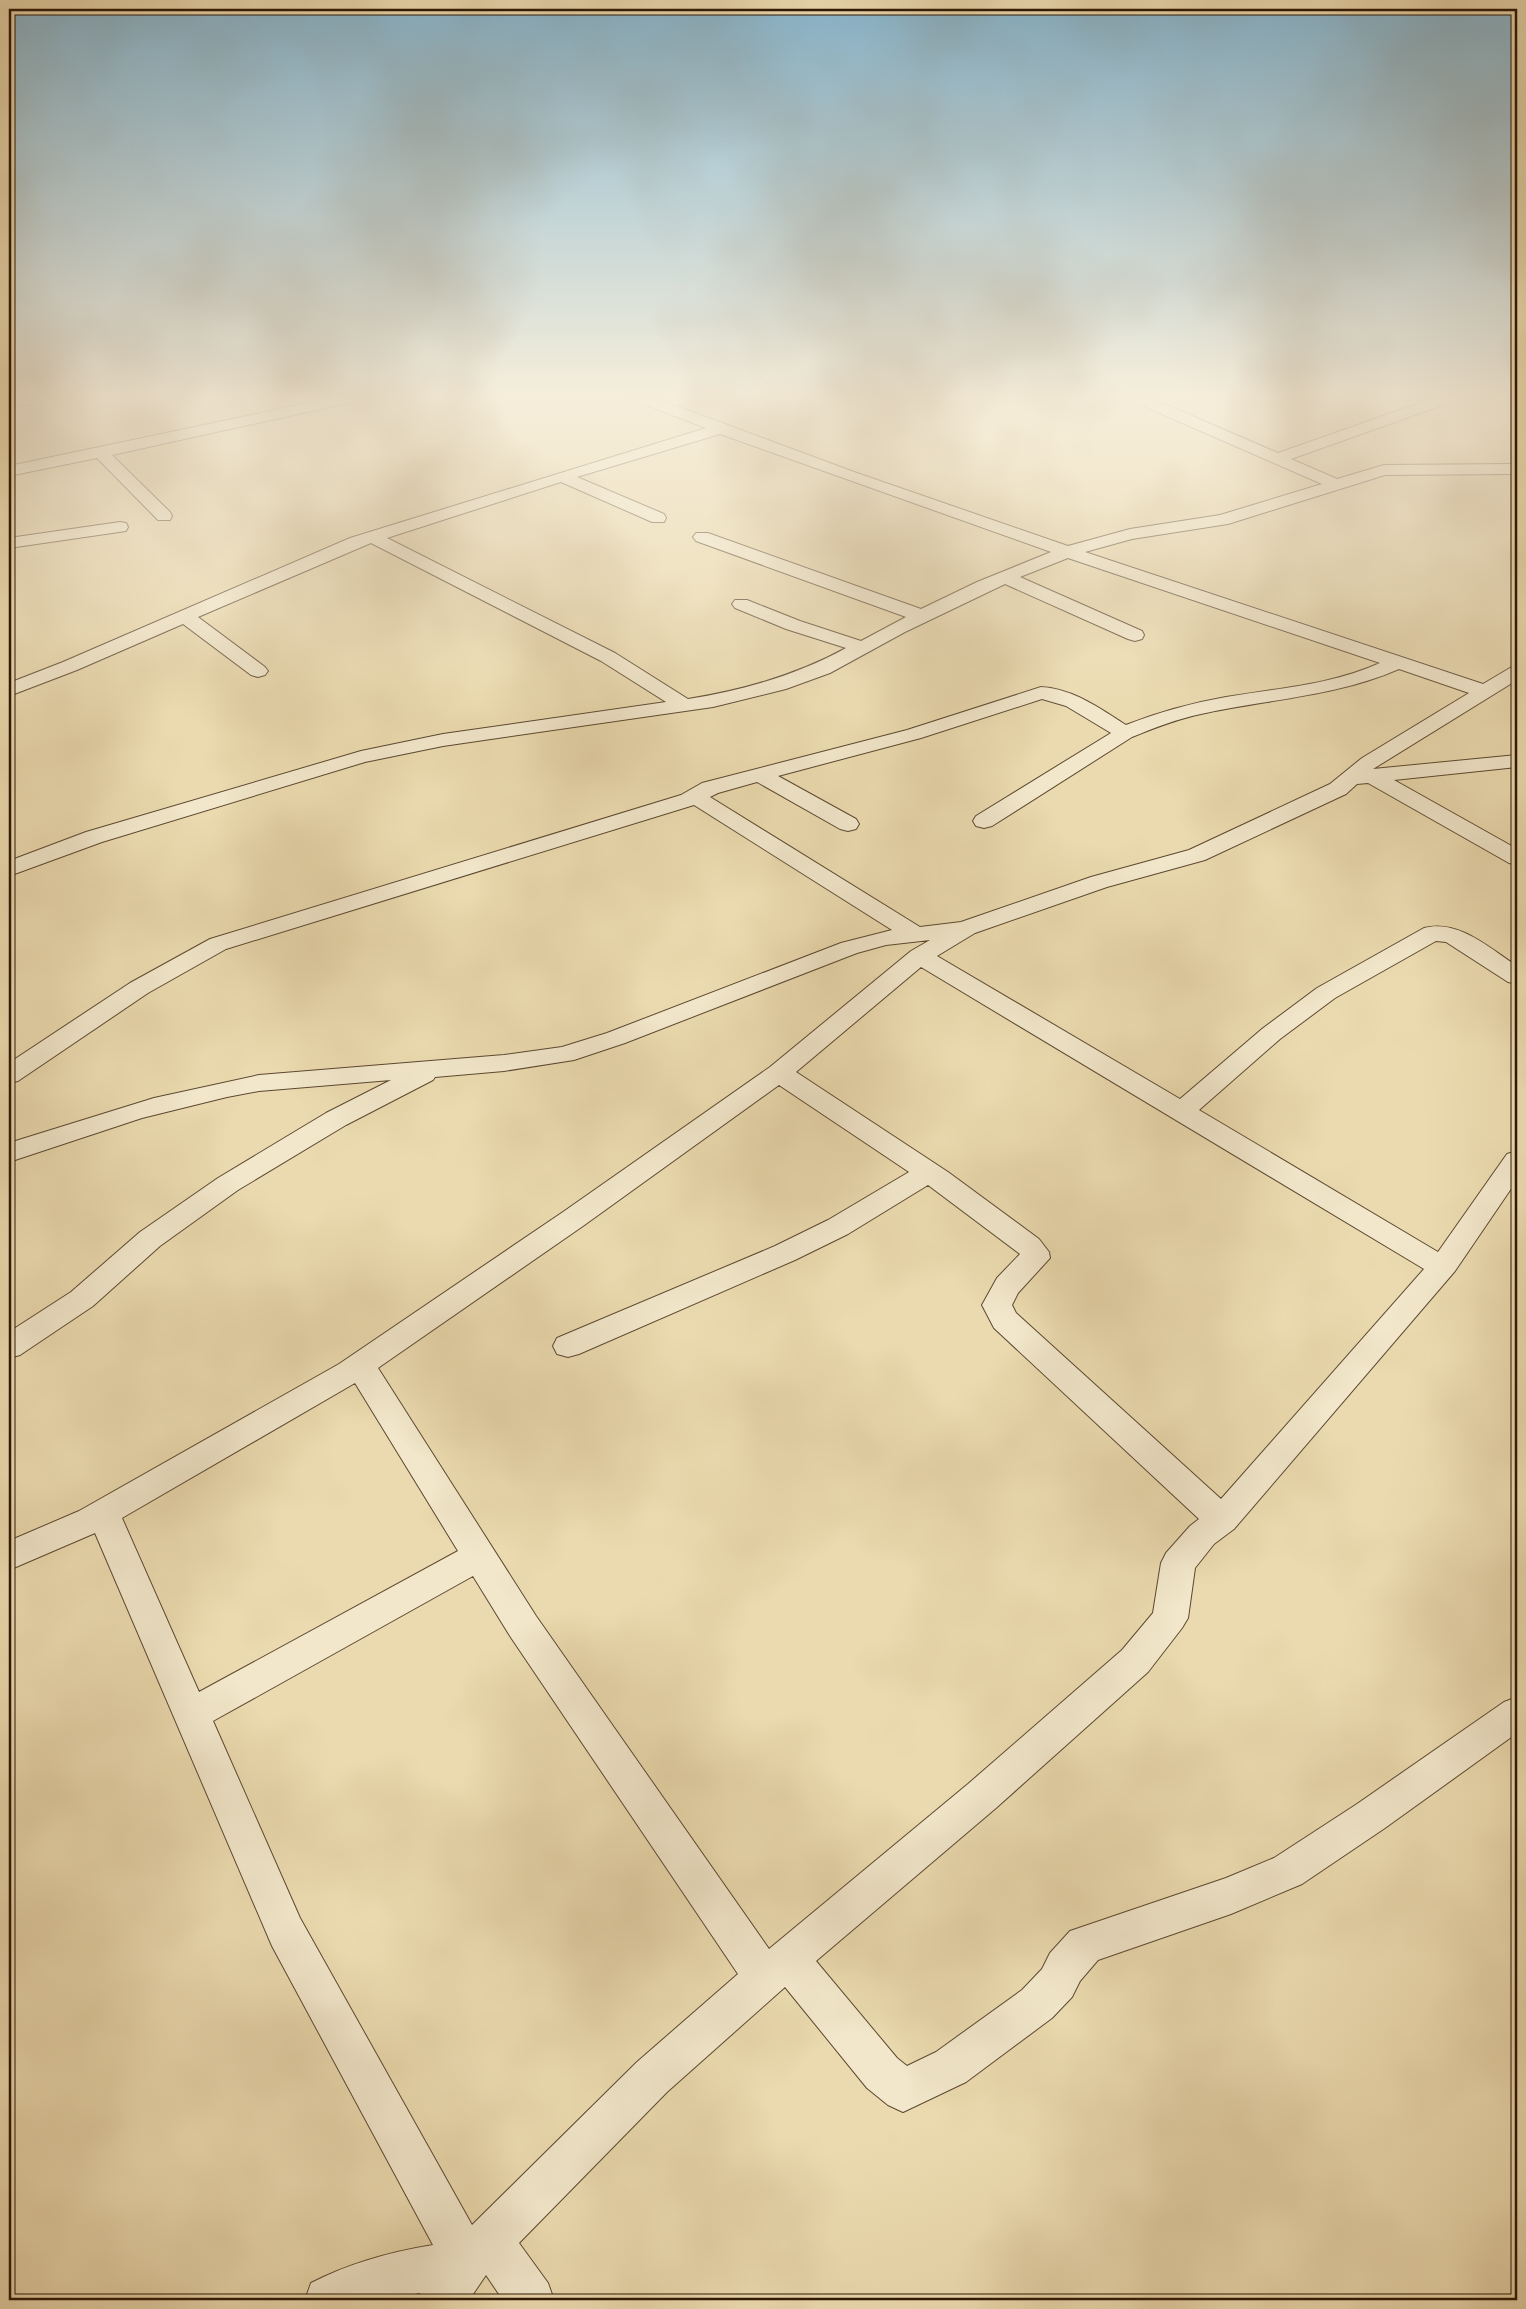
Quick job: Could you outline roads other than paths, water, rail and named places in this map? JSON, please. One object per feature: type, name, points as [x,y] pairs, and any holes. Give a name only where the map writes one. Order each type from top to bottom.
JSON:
[{"type":"street","points":[[153,505],[164,516]]},
{"type":"street","points":[[9,690],[70,666],[373,537],[475,505]]},
{"type":"street","points":[[627,505],[658,518]]},
{"type":"street","points":[[934,505],[1067,552],[1488,692]]},
{"type":"street","points":[[9,869],[94,838],[361,756],[443,740],[713,701],[779,685],[811,674],[864,648],[922,616],[1005,577],[1067,552],[1147,530],[1222,520],[1270,505]]},
{"type":"street","points":[[9,543],[120,527]]},
{"type":"street","points":[[373,537],[608,657],[684,705]]},
{"type":"street","points":[[702,537],[922,616]]},
{"type":"street","points":[[1005,577],[1135,635]]},
{"type":"street","points":[[741,604],[793,625],[864,648]]},
{"type":"street","points":[[184,616],[258,671]]},
{"type":"street","points":[[984,821],[1125,733],[1164,718],[1203,708],[1345,684],[1372,676],[1398,662]]},
{"type":"street","points":[[1361,777],[1369,762],[1488,692],[1517,672]]},
{"type":"street","points":[[9,1075],[139,988],[218,944],[695,797],[710,788],[951,723],[1041,693],[1050,692],[1067,699],[1125,733]]},
{"type":"street","points":[[9,1556],[103,1513],[360,1365],[779,1073],[917,945],[1099,882],[1197,855],[1361,777],[1517,761]]},
{"type":"street","points":[[760,775],[848,824]]},
{"type":"street","points":[[1361,777],[1517,858]]},
{"type":"street","points":[[695,797],[917,945],[1181,1112],[1442,1267]]},
{"type":"street","points":[[1181,1112],[1271,1034],[1326,992],[1432,933],[1452,935],[1517,977]]},
{"type":"street","points":[[9,1153],[102,1120],[233,1087],[436,1067],[504,1063],[565,1054],[616,1038],[849,948],[884,938],[917,945]]},
{"type":"street","points":[[9,1347],[82,1299],[150,1239],[221,1189],[336,1119],[436,1067]]},
{"type":"street","points":[[779,1073],[929,1172],[1029,1246],[1034,1252],[1035,1258],[1010,1281],[1000,1295],[996,1305],[1005,1320],[1222,1520]]},
{"type":"street","points":[[441,2300],[478,2252],[652,2078],[777,1968],[982,1796],[1135,1661],[1170,1618],[1178,1563],[1202,1535],[1222,1520],[1442,1267],[1514,1171]]},
{"type":"street","points":[[568,1346],[785,1253],[838,1227],[929,1172]]},
{"type":"street","points":[[360,1365],[523,1626],[777,1968],[882,2073],[903,2090],[951,2067],[1037,2004],[1057,1983],[1065,1967],[1084,1945],[1231,1895],[1288,1871],[1371,1816],[1517,1713]]},
{"type":"street","points":[[103,1513],[286,1932],[478,2252],[531,2300]]},
{"type":"street","points":[[191,1714],[479,1556]]},
{"type":"street","points":[[328,2300],[361,2284],[382,2277],[478,2252]]}]
